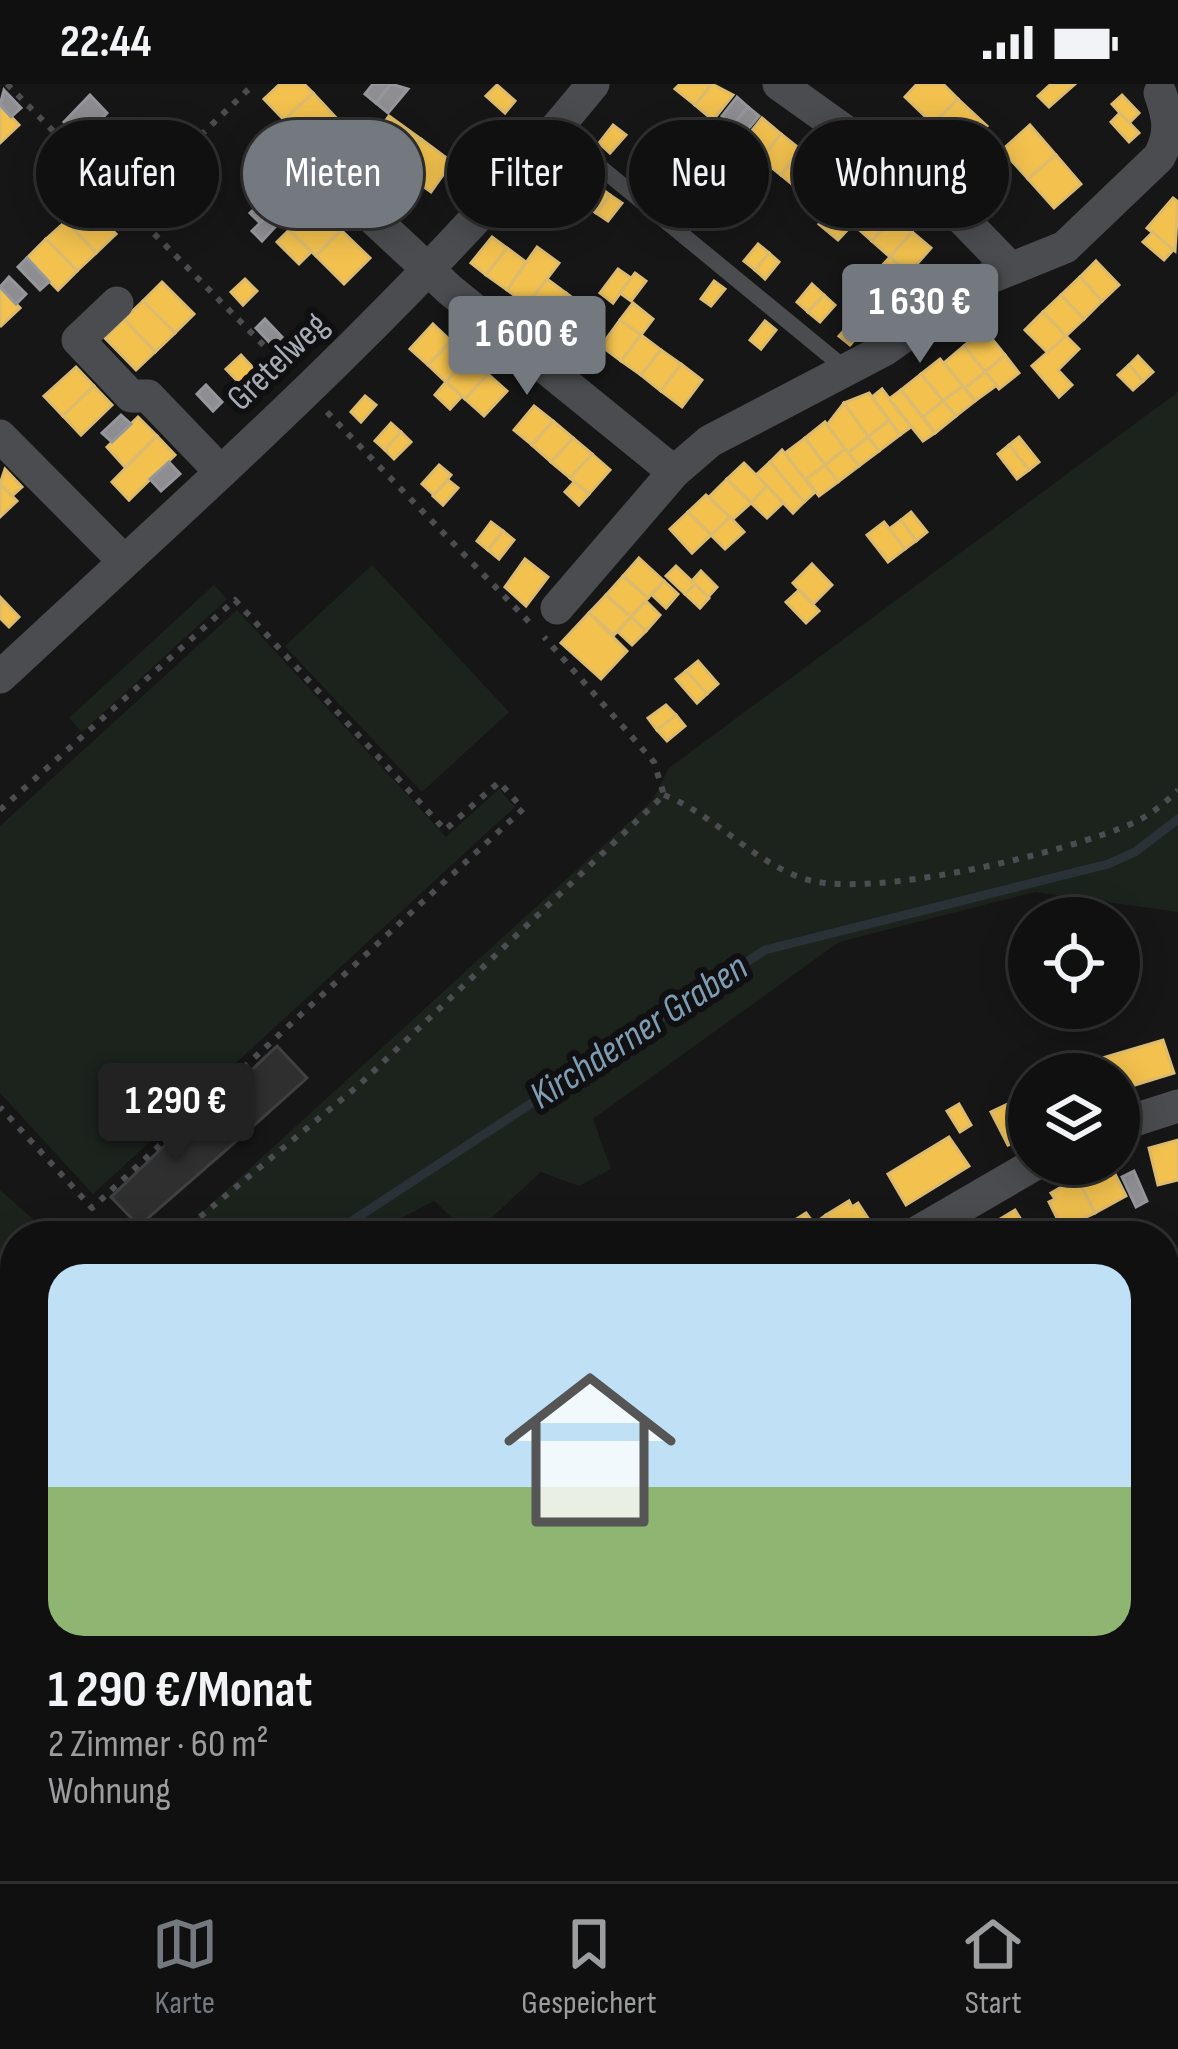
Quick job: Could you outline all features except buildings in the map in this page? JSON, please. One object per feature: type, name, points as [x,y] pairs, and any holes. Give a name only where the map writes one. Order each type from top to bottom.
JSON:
[{"type":"street","name":"Gretelweg","points":[[563,120],[592,84]]},
{"type":"street","points":[[779,84],[951,208],[1010,268]]},
{"type":"street","points":[[557,608],[674,472],[710,441],[848,371],[1010,268],[1065,247],[1159,157],[1169,139],[1169,119],[1160,93]]},
{"type":"street","points":[[383,228],[674,472]]},
{"type":"street","name":"Gretelweg","points":[[0,677],[220,472],[465,228]]},
{"type":"street","points":[[117,303],[78,340],[131,395],[148,396],[220,472]]},
{"type":"street","points":[[0,436],[124,561]]},
{"type":"street","points":[[1140,1118],[1178,1106]]},
{"type":"street","points":[[937,1221],[1008,1180]]},
{"type":"lane","points":[[605,171],[848,371]]},
{"type":"path","points":[[7,84],[41,120]]},
{"type":"path","points":[[217,120],[254,84]]},
{"type":"path","points":[[145,228],[293,375]]},
{"type":"path","points":[[322,407],[610,707],[660,770],[664,795],[798,877],[844,887],[978,867],[1135,822],[1178,790]]},
{"type":"path","points":[[0,810],[235,600],[445,830],[499,782],[523,809],[92,1208],[0,1107]]},
{"type":"path","points":[[195,1221],[359,1084],[664,795]]},
{"type":"shaded area","points":[[1178,392],[1178,912],[1140,907],[1140,897],[1035,892],[839,942],[593,1119],[611,1169],[579,1186],[541,1172],[488,1221],[456,1221],[434,1201],[396,1221],[192,1221],[652,801],[669,768]]},
{"type":"shaded area","points":[[372,565],[509,712],[422,792],[285,646]]},
{"type":"shaded area","points":[[214,585],[227,599],[82,732],[69,718]]},
{"type":"shaded area","points":[[237,610],[446,837],[499,789],[515,807],[93,1194],[0,1093],[0,826]]},
{"type":"shaded area","points":[[0,1190],[35,1221],[0,1221]]},
{"type":"waterway","name":"Kirchderner Graben","points":[[352,1221],[765,950],[1108,864],[1135,852],[1178,819]]}]
